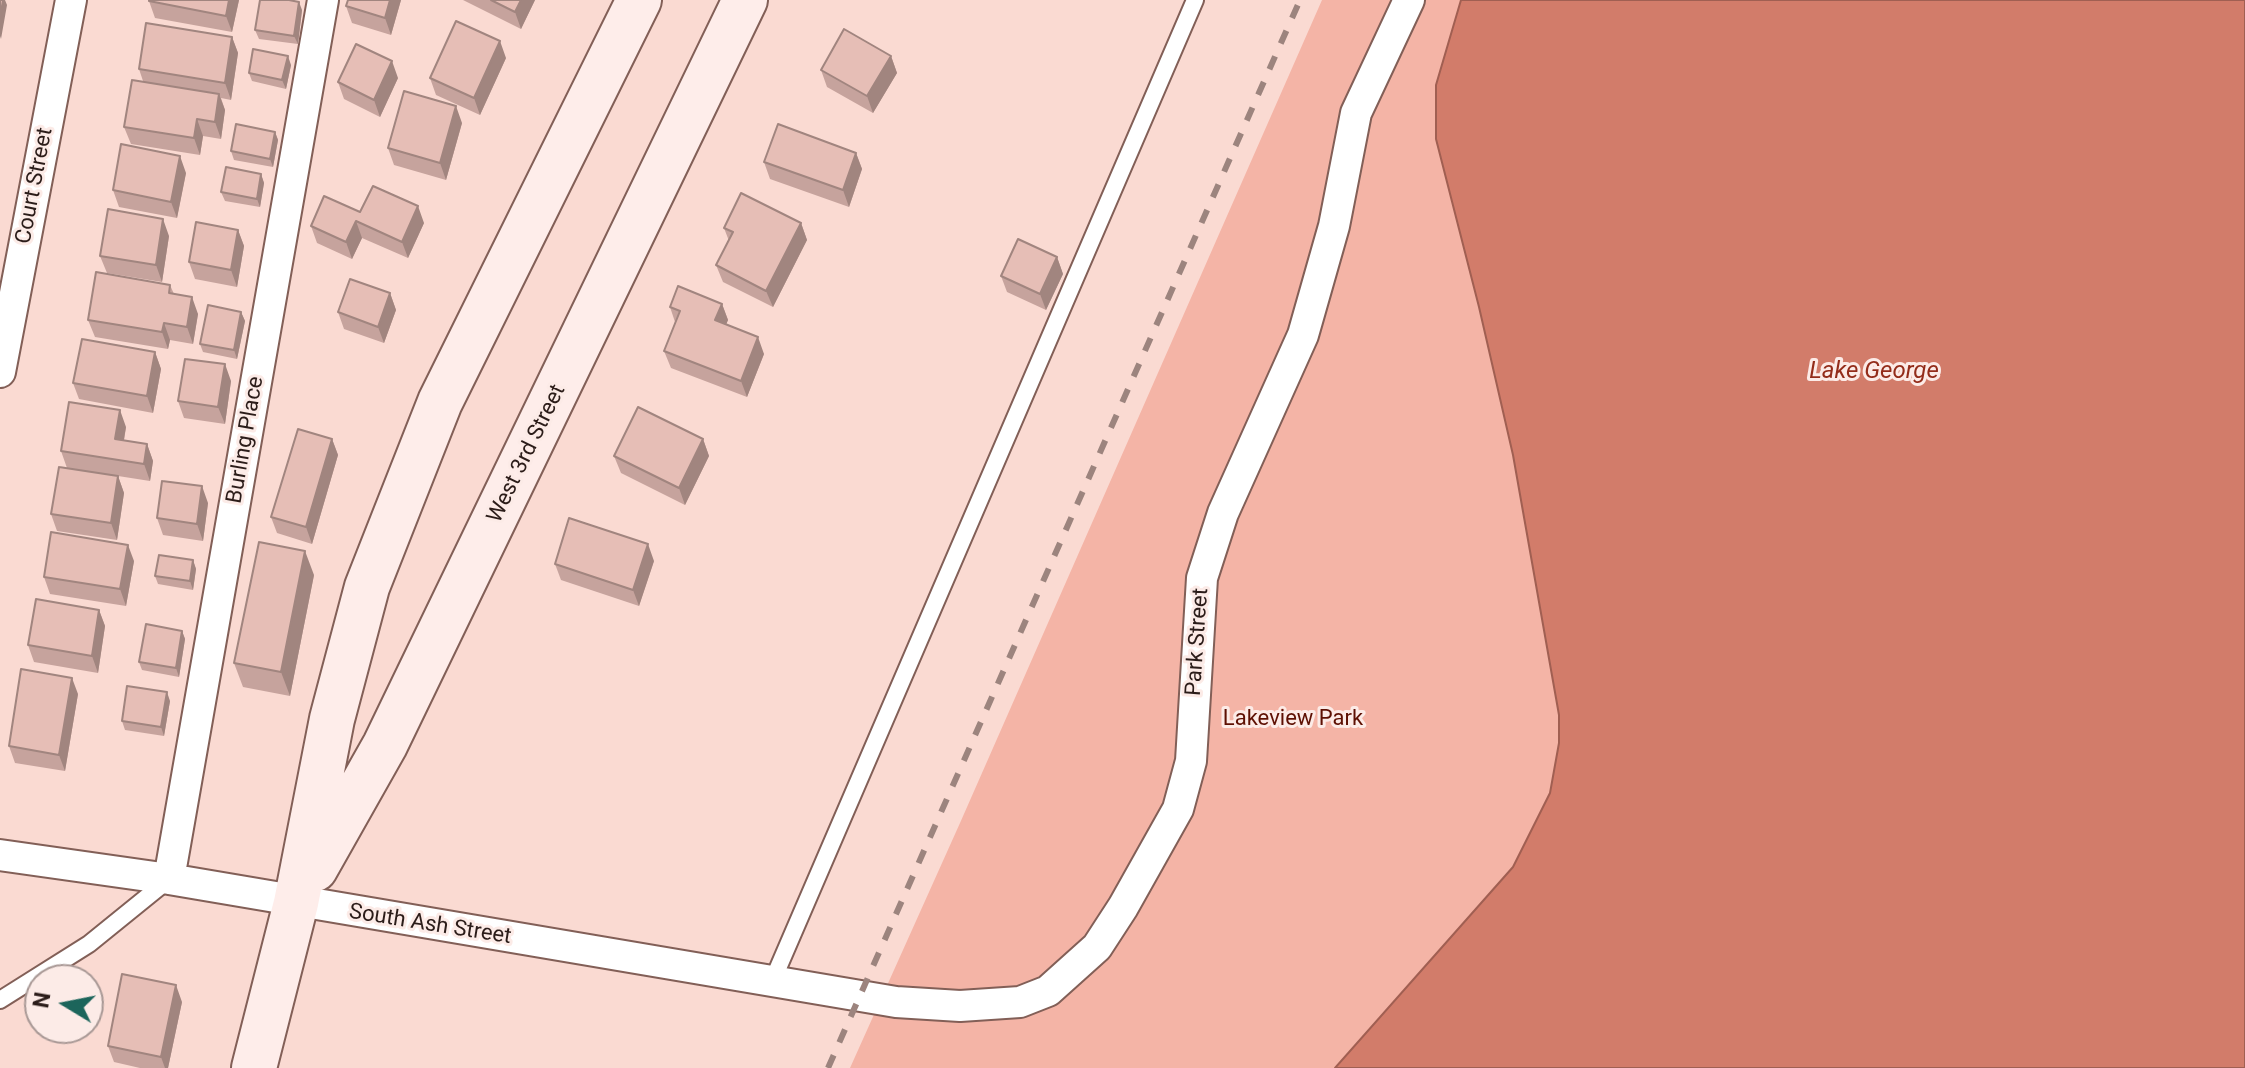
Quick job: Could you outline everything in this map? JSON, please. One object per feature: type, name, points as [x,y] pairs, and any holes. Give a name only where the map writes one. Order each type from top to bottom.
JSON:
[{"type":"street","name":"Court Street","points":[[0,372],[5,320],[71,0]]},
{"type":"street","name":"Burling Place","points":[[169,879],[323,0]]},
{"type":"street","name":"West 3rd Street","points":[[254,1068],[296,903],[332,719],[367,587],[440,402],[639,0]]},
{"type":"street","name":"West 3rd Street","points":[[296,903],[385,745],[745,0]]},
{"type":"street","name":"Park Street","points":[[860,995],[896,1002],[960,1006],[1020,1002],[1048,991],[1097,947],[1151,858],[1178,809],[1191,761],[1202,578],[1223,513],[1303,335],[1334,226],[1356,113],[1409,0]]},
{"type":"street","name":"South Ash Street","points":[[0,855],[169,879],[296,903],[860,995]]},
{"type":"lane","points":[[772,982],[1195,0]]},
{"type":"lane","points":[[0,1000],[89,944],[169,879]]},
{"type":"green space","name":"Lakeview Park","points":[[1322,0],[1461,0],[1436,85],[1479,307],[1513,455],[1559,715],[1559,743],[1550,793],[1513,867],[1335,1068],[850,1068],[960,823]]},
{"type":"water","name":"Lake George","points":[[1461,0],[2245,0],[2245,1068],[1335,1068],[1513,867],[1550,793],[1559,743],[1559,715],[1513,455],[1436,139],[1436,85]]},
{"type":"building","points":[[149,0],[229,0],[226,16]]},
{"type":"building","points":[[260,0],[299,2],[294,36],[255,30]]},
{"type":"building","points":[[348,0],[390,0],[385,18],[346,6]]},
{"type":"building","points":[[491,0],[521,0],[515,12]]},
{"type":"building","points":[[456,21],[500,41],[474,98],[430,78]]},
{"type":"building","points":[[146,23],[232,37],[225,83],[139,69]]},
{"type":"building","points":[[844,29],[891,56],[867,96],[821,70]]},
{"type":"building","points":[[356,44],[392,61],[374,100],[338,82]]},
{"type":"building","points":[[253,49],[288,56],[282,80],[249,73]]},
{"type":"building","points":[[132,80],[219,94],[215,122],[197,119],[194,138],[124,127]]},
{"type":"building","points":[[404,91],[456,106],[440,163],[388,148]]},
{"type":"building","points":[[236,124],[275,132],[270,159],[231,151]]},
{"type":"building","points":[[778,124],[856,153],[843,190],[764,162]]},
{"type":"building","points":[[121,144],[180,156],[171,202],[113,190]]},
{"type":"building","points":[[226,167],[261,174],[257,199],[221,192]]},
{"type":"building","points":[[373,186],[418,206],[402,242],[356,221],[346,242],[311,226],[324,196],[360,212]]},
{"type":"building","points":[[741,193],[801,223],[766,291],[716,265],[733,232],[724,228]]},
{"type":"building","points":[[108,209],[163,219],[156,265],[100,256]]},
{"type":"building","points":[[196,222],[238,230],[231,270],[189,262]]},
{"type":"building","points":[[1018,239],[1057,257],[1040,294],[1001,276]]},
{"type":"building","points":[[96,272],[170,285],[169,293],[192,297],[187,327],[164,323],[162,332],[88,320]]},
{"type":"building","points":[[350,279],[390,293],[378,327],[338,312]]},
{"type":"building","points":[[678,286],[722,304],[715,320],[758,337],[741,381],[664,351],[680,311],[670,307]]},
{"type":"building","points":[[208,305],[241,312],[234,350],[200,344]]},
{"type":"building","points":[[82,339],[155,352],[147,396],[73,383]]},
{"type":"building","points":[[185,359],[225,364],[218,407],[178,401]]},
{"type":"building","points":[[69,402],[120,410],[115,439],[147,444],[144,464],[61,451]]},
{"type":"building","points":[[638,407],[703,439],[679,488],[614,456]]},
{"type":"building","points":[[298,429],[332,439],[306,527],[271,517]]},
{"type":"building","points":[[59,467],[118,476],[111,523],[51,514]]},
{"type":"building","points":[[162,481],[202,486],[197,524],[157,518]]},
{"type":"building","points":[[569,518],[648,544],[633,590],[555,564]]},
{"type":"building","points":[[51,532],[128,545],[120,589],[44,577]]},
{"type":"building","points":[[259,542],[305,551],[281,672],[234,663]]},
{"type":"building","points":[[159,555],[193,560],[190,581],[155,576]]},
{"type":"building","points":[[36,599],[99,610],[92,656],[28,645]]},
{"type":"building","points":[[146,624],[182,631],[176,668],[139,662]]},
{"type":"building","points":[[21,669],[72,678],[59,755],[9,746]]},
{"type":"building","points":[[127,686],[167,692],[161,727],[122,721]]},
{"type":"building","points":[[122,974],[176,985],[161,1057],[108,1046]]},
{"type":"railway","points":[[828,1068],[1300,0]]}]
